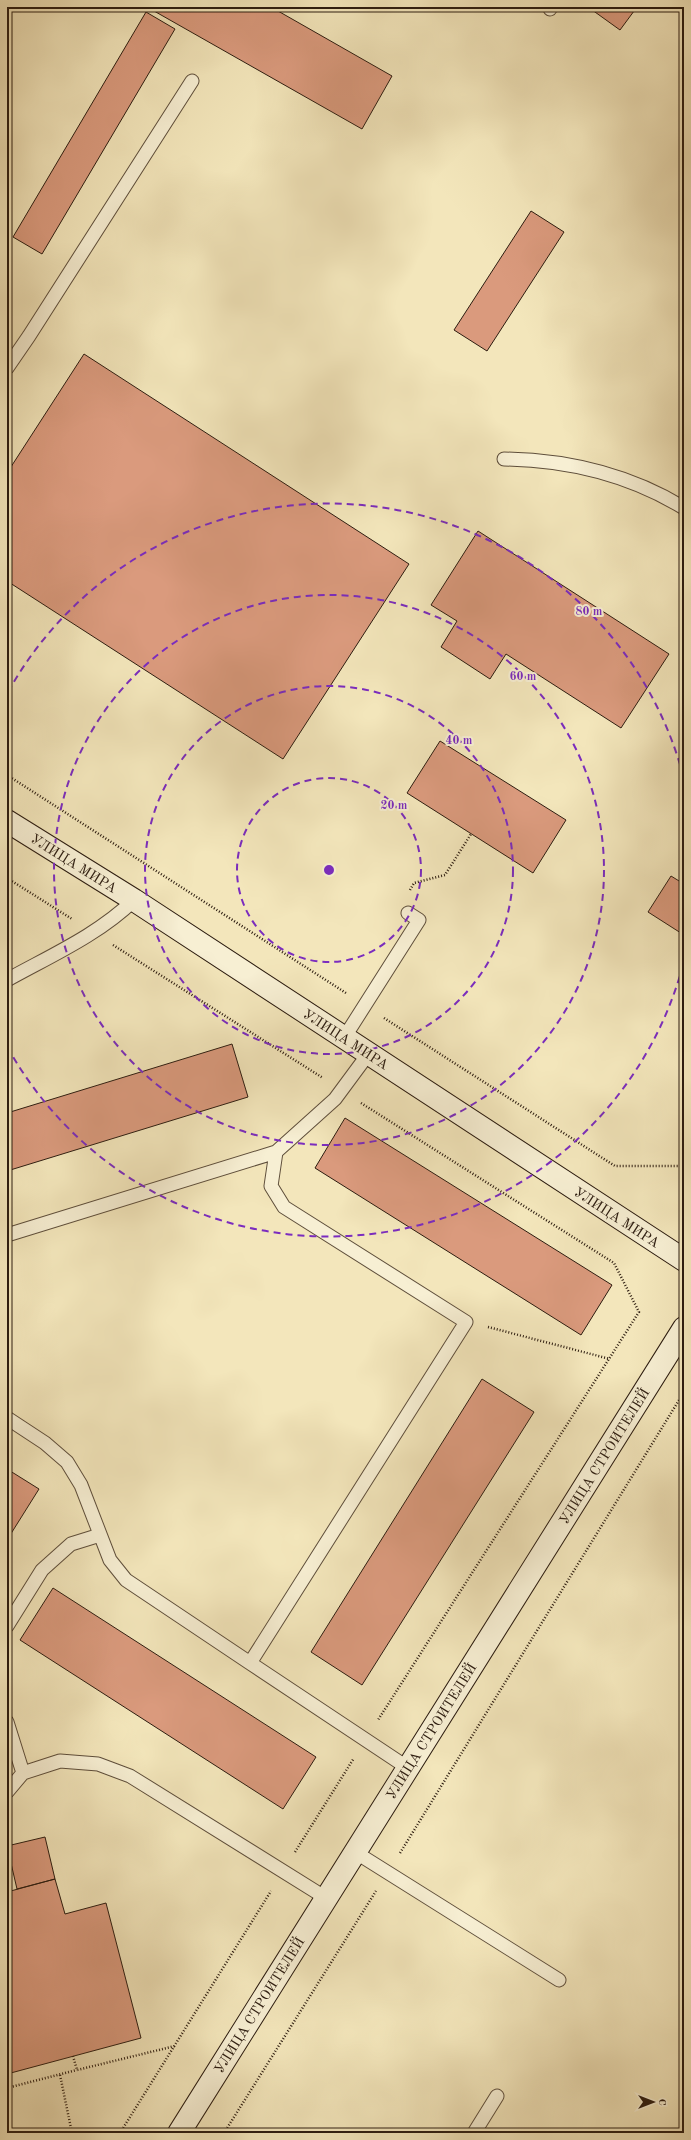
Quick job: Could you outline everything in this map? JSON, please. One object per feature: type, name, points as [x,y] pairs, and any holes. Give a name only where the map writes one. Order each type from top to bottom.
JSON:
[{"type":"main road","name":"УЛИЦА МИРА","points":[[7,821],[134,900],[684,1260]]},
{"type":"main road","name":"УЛИЦА СТРОИТЕЛЕЙ","points":[[179,2133],[684,1328]]},
{"type":"lane","points":[[7,368],[192,81]]},
{"type":"lane","points":[[504,459],[539,460],[599,470],[659,493],[684,508]]},
{"type":"lane","points":[[7,980],[92,932],[121,912],[134,900]]},
{"type":"lane","points":[[344,1038],[418,920],[408,913]]},
{"type":"lane","points":[[7,1235],[276,1152],[335,1099],[369,1054]]},
{"type":"lane","points":[[250,1663],[466,1322],[284,1207],[271,1186],[276,1152]]},
{"type":"lane","points":[[7,1418],[45,1443],[67,1462],[82,1485],[110,1560],[126,1580],[408,1768]]},
{"type":"lane","points":[[7,1626],[42,1570],[71,1544],[100,1535]]},
{"type":"lane","points":[[7,1722],[23,1774]]},
{"type":"lane","points":[[7,1792],[23,1774],[60,1761],[98,1764],[130,1776],[326,1898]]},
{"type":"lane","points":[[355,1852],[559,1980]]},
{"type":"lane","points":[[474,2133],[497,2096]]},
{"type":"path","points":[[7,775],[615,1166],[684,1166]]},
{"type":"path","points":[[410,890],[414,883],[445,875],[471,834]]},
{"type":"path","points":[[466,1322],[610,1358]]},
{"type":"path","points":[[224,2133],[388,1872],[684,1392]]},
{"type":"path","points":[[7,2088],[175,2046]]},
{"type":"path","points":[[73,2056],[77,2070]]},
{"type":"path","points":[[60,2075],[72,2133]]},
{"type":"building","points":[[147,7],[271,7],[392,76],[362,129]]},
{"type":"building","points":[[588,7],[637,7],[620,30]]},
{"type":"building","points":[[146,12],[175,29],[42,254],[13,237]]},
{"type":"building","points":[[531,211],[564,232],[487,351],[454,330]]},
{"type":"building","points":[[84,354],[409,564],[283,759],[7,581],[7,473]]},
{"type":"building","points":[[478,531],[669,654],[621,728],[506,654],[490,679],[441,647],[457,621],[431,605]]},
{"type":"building","points":[[440,741],[566,820],[533,873],[407,793]]},
{"type":"building","points":[[671,876],[684,884],[684,935],[648,912]]},
{"type":"building","points":[[232,1044],[248,1097],[7,1171],[7,1113]]},
{"type":"building","points":[[345,1118],[612,1285],[581,1335],[315,1168]]},
{"type":"building","points":[[482,1379],[534,1412],[362,1685],[311,1652]]},
{"type":"building","points":[[7,1469],[39,1489],[7,1540]]},
{"type":"building","points":[[53,1588],[316,1757],[283,1809],[20,1640]]},
{"type":"building","points":[[45,1837],[55,1879],[17,1889],[7,1846]]},
{"type":"building","points":[[55,1879],[65,1914],[106,1903],[141,2038],[7,2074],[7,1892]]}]
